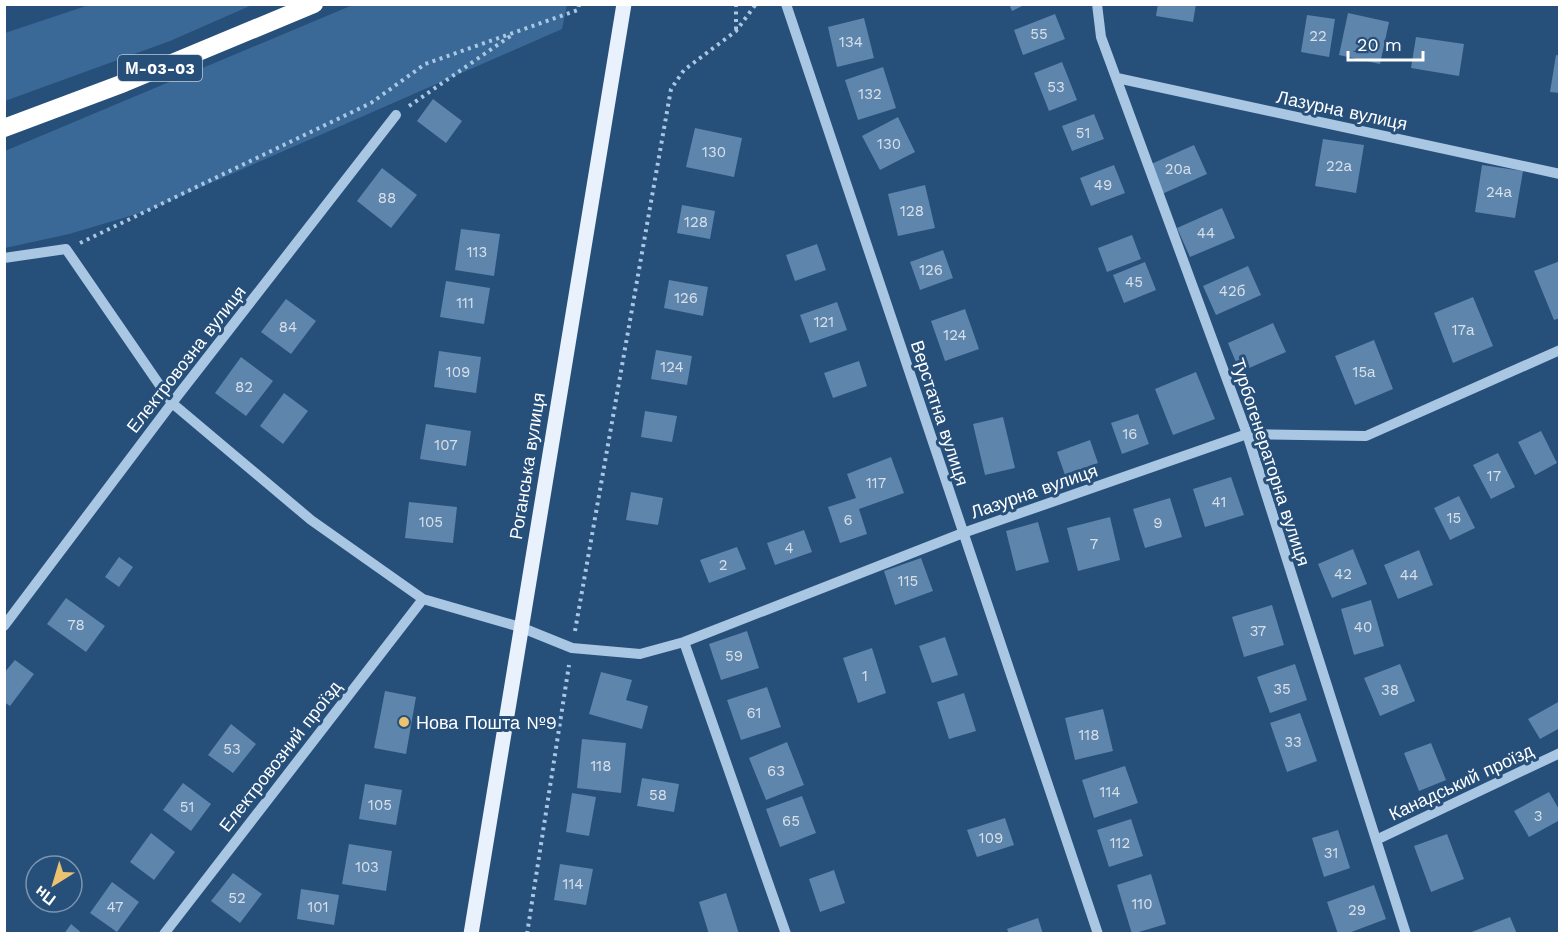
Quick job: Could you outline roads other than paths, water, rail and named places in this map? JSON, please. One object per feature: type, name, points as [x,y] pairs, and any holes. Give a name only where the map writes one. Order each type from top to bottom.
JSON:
[{"type":"highway","name":"М-03-03","points":[[4,128],[124,83],[314,4]]},
{"type":"main road","name":"Роганська вулиця","points":[[471,933],[624,4]]},
{"type":"street","name":"Верстатна вулиця","points":[[786,4],[1098,933]]},
{"type":"street","name":"Турбогенераторна вулиця","points":[[1097,4],[1101,37],[1247,434],[1406,933]]},
{"type":"street","name":"Лазурна вулиця","points":[[1117,78],[1560,174]]},
{"type":"street","name":"Електровозна вулиця","points":[[4,626],[172,403],[396,115]]},
{"type":"street","name":"Лазурна вулиця","points":[[4,258],[66,249],[172,403],[311,520],[423,599],[520,627],[572,648],[640,654],[684,642],[963,533],[1247,434],[1366,436],[1560,350]]},
{"type":"street","name":"Електровозний проїзд","points":[[164,933],[423,599]]},
{"type":"street","points":[[684,642],[786,933]]},
{"type":"street","name":"Канадський проїзд","points":[[1376,840],[1560,753]]},
{"type":"place","name":"Нова Пошта №9","points":[[404,722]]}]
